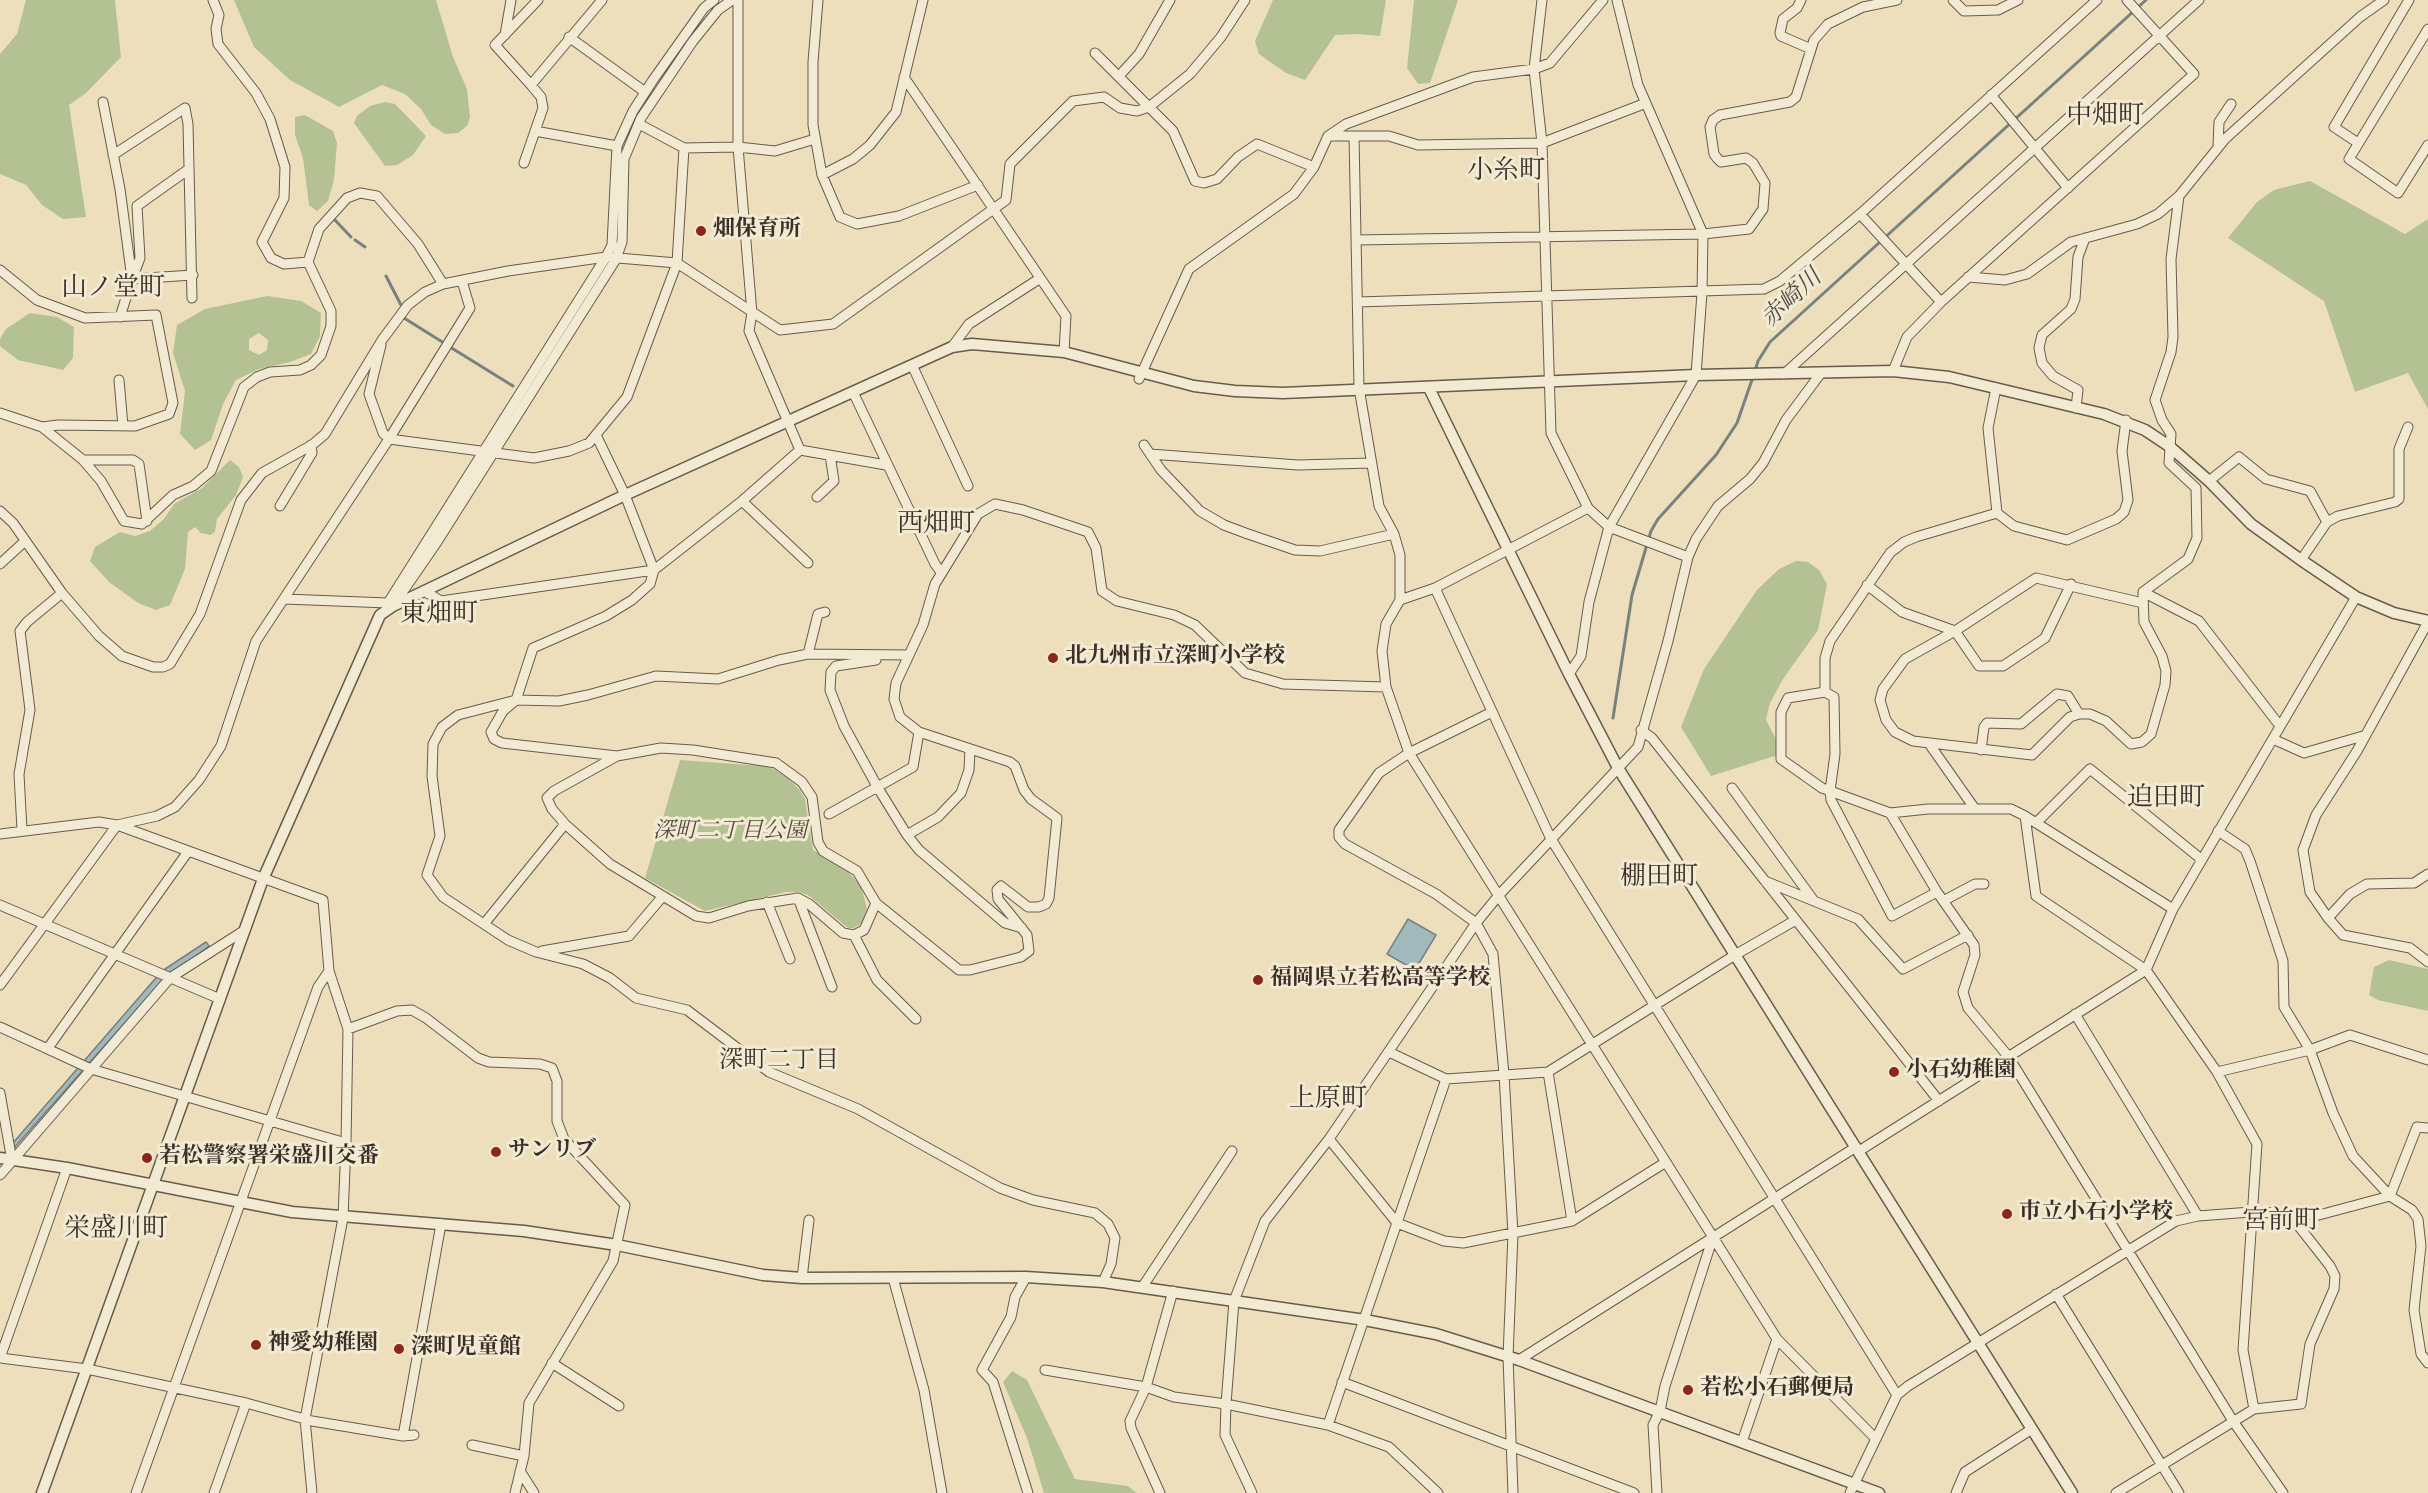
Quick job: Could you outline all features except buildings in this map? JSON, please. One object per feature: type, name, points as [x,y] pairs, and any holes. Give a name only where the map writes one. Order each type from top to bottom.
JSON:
[{"type":"street","points":[[213,0],[219,15],[216,29],[218,44],[256,93],[270,119],[285,167],[284,198],[262,242],[271,258],[284,264],[308,262]]},
{"type":"street","points":[[505,35],[511,0]]},
{"type":"street","points":[[524,163],[543,108],[541,97],[495,45],[538,0]]},
{"type":"street","points":[[531,85],[603,0]]},
{"type":"street","points":[[489,452],[612,245],[617,146],[645,92],[704,8],[714,0]]},
{"type":"street","points":[[42,1493],[155,1185],[263,879],[380,615],[390,605],[616,259],[622,242],[624,159],[639,124],[693,41],[718,10],[732,0]]},
{"type":"street","points":[[738,0],[738,147],[752,313],[749,331],[800,450]]},
{"type":"street","points":[[818,0],[813,62],[815,139],[822,175],[840,217],[857,224],[899,216],[978,185]]},
{"type":"street","points":[[822,175],[853,159],[884,128],[896,112],[923,0]]},
{"type":"street","points":[[1119,76],[1139,54],[1170,0]]},
{"type":"street","points":[[0,511],[13,523],[24,542],[62,593],[99,636],[122,656],[153,667],[170,664],[200,614],[241,500],[262,472],[311,445],[325,434],[382,340],[408,306],[425,292],[443,284],[508,271],[606,257],[677,263],[780,330],[833,324],[1006,200],[1010,164],[1073,101],[1104,97],[1120,108],[1137,111],[1149,107],[1190,74],[1221,37],[1245,0]]},
{"type":"street","points":[[1542,0],[1534,69],[1542,143],[1551,433],[1588,508],[1609,527],[1688,557]]},
{"type":"street","points":[[1141,376],[1189,268],[1294,194],[1314,167],[1328,136],[1346,124],[1473,77],[1534,69],[1550,63],[1603,0]]},
{"type":"street","points":[[1569,674],[1581,656],[1588,602],[1609,527],[1695,375],[1702,293],[1703,234],[1638,85],[1617,0]]},
{"type":"street","points":[[1801,0],[1797,8],[1783,19],[1780,33],[1781,36],[1811,49]]},
{"type":"street","points":[[1356,240],[1703,234],[1749,229],[1763,209],[1766,195],[1761,173],[1754,163],[1746,158],[1721,162],[1714,154],[1710,127],[1713,120],[1720,115],[1790,102],[1796,97],[1814,40],[1828,24],[1860,3],[1897,0]]},
{"type":"street","points":[[1953,0],[1964,11],[1998,10],[2018,0]]},
{"type":"street","points":[[1358,302],[1702,293],[1764,289],[1780,280],[1860,214],[2097,0]]},
{"type":"street","points":[[1893,371],[1907,338],[1941,302],[2194,74],[2127,0]]},
{"type":"street","points":[[1784,374],[2199,0]]},
{"type":"street","points":[[1968,277],[2005,280],[2027,274],[2071,242],[2137,224],[2158,214],[2179,196],[2218,147],[2360,17],[2384,0]]},
{"type":"street","points":[[2358,143],[2334,127],[2409,0]]},
{"type":"street","points":[[2428,29],[2349,159],[2398,193],[2428,146]]},
{"type":"street","points":[[570,37],[645,92]]},
{"type":"street","points":[[1095,53],[1173,131],[1195,181],[1204,183],[1217,179],[1238,157],[1257,144],[1314,167]]},
{"type":"street","points":[[904,77],[1066,316],[1064,352]]},
{"type":"street","points":[[1991,95],[2068,188]]},
{"type":"street","points":[[103,102],[132,279]]},
{"type":"street","points":[[1328,136],[1389,136],[1418,145],[1542,143],[1646,103]]},
{"type":"street","points":[[2218,147],[2219,122],[2231,104]]},
{"type":"street","points":[[113,155],[185,108],[188,124],[192,298]]},
{"type":"street","points":[[639,124],[684,148],[738,147],[775,151],[815,139]]},
{"type":"street","points":[[535,131],[617,146]]},
{"type":"street","points":[[1354,136],[1359,388],[1379,506],[1394,534],[1400,555],[1400,600],[1386,624],[1382,651],[1386,687],[1409,753],[1777,1339],[1875,1438]]},
{"type":"street","points":[[382,340],[381,352],[371,377],[369,394],[383,433],[390,439],[534,458],[569,451],[589,443],[627,397],[677,263],[684,148]]},
{"type":"street","points":[[120,317],[141,258],[137,206],[186,171]]},
{"type":"street","points":[[0,413],[42,427],[83,460],[101,481],[124,522],[135,524],[147,521],[173,495],[193,486],[211,471],[244,387],[257,377],[270,372],[300,370],[311,365],[321,355],[331,326],[331,311],[308,262],[319,229],[347,198],[360,193],[377,196],[418,244],[443,284]]},
{"type":"street","points":[[2143,592],[2188,560],[2197,538],[2196,488],[2169,463],[2171,434],[2162,420],[2156,400],[2171,352],[2173,337],[2171,259],[2179,196]]},
{"type":"street","points":[[1860,214],[1941,302]]},
{"type":"street","points":[[2076,408],[2078,390],[2053,376],[2043,363],[2039,348],[2042,335],[2071,309],[2075,299],[2078,257],[2085,238]]},
{"type":"street","points":[[0,270],[37,300],[84,318],[156,315],[173,403],[169,414],[157,420],[123,426],[58,424],[42,427]]},
{"type":"street","points":[[132,279],[193,275]]},
{"type":"street","points":[[952,347],[969,324],[1039,279]]},
{"type":"street","points":[[0,985],[117,825],[158,816],[175,807],[199,780],[221,746],[256,641],[390,439],[470,308],[462,281]]},
{"type":"street","points":[[284,599],[390,605],[625,495],[952,347],[972,344],[1064,352],[1141,376],[1235,392],[1283,393],[1359,388],[1429,388],[1695,375],[1893,371],[1949,377],[2126,420],[2169,446],[2209,481],[2251,524],[2356,597],[2394,613],[2428,622],[2363,736],[2357,751],[2316,815],[2303,850],[2310,892],[2343,935],[2410,948],[2428,962]]},
{"type":"street","points":[[912,365],[968,486]]},
{"type":"street","points":[[1252,1493],[1225,1435],[1226,1404],[1234,1301],[1265,1221],[1329,1139],[1476,923],[1499,895],[1638,747],[1668,641],[1688,557],[1706,522],[1718,506],[1750,478],[1763,463],[1786,420],[1821,373]]},
{"type":"street","points":[[119,380],[123,426]]},
{"type":"street","points":[[1429,388],[1569,674],[1618,768],[2072,1493]]},
{"type":"street","points":[[1996,388],[1988,428],[1997,513],[2014,526],[2067,540],[2116,519],[2124,512],[2128,500],[2122,451],[2126,420]]},
{"type":"street","points":[[853,392],[886,465],[941,572]]},
{"type":"street","points":[[2301,560],[2327,522],[2338,516],[2399,499],[2399,449],[2408,427]]},
{"type":"street","points":[[596,435],[625,495],[654,570],[650,584],[632,600],[606,616],[533,648],[516,700],[503,711],[491,732],[494,739],[501,742],[617,756],[661,748],[693,750],[776,763],[802,782],[812,797],[818,842],[823,850],[857,871],[876,903],[959,970],[970,970],[1021,957],[1029,951],[1029,943],[1022,928],[998,899],[997,890],[1001,886],[1028,907],[1046,904],[1049,898],[1057,818],[1024,790],[1016,766],[919,732],[900,717],[894,699],[896,683],[923,625],[941,572],[978,514],[996,504],[1023,510],[1088,532],[1096,548],[1102,591],[1118,602],[1174,615],[1195,626],[1245,673],[1283,684],[1386,687]]},
{"type":"street","points":[[280,506],[312,453],[311,445]]},
{"type":"street","points":[[1144,445],[1161,470],[1200,511],[1224,525],[1295,550],[1320,551],[1394,534]]},
{"type":"street","points":[[800,450],[886,465]]},
{"type":"street","points":[[424,591],[441,601],[654,570],[742,501],[800,450]]},
{"type":"street","points":[[1150,454],[1299,465],[1371,463]]},
{"type":"street","points":[[817,496],[834,481],[830,455]]},
{"type":"street","points":[[2209,481],[2239,457],[2266,479],[2310,491],[2327,522]]},
{"type":"street","points":[[83,460],[133,460],[139,464],[147,521]]},
{"type":"street","points":[[742,501],[808,562]]},
{"type":"street","points":[[1400,600],[1435,588],[1510,551],[1588,508]]},
{"type":"street","points":[[1825,692],[1825,658],[1830,641],[1890,554],[1904,542],[1997,513]]},
{"type":"street","points":[[0,564],[24,542]]},
{"type":"street","points":[[2143,592],[2144,622],[2162,656],[2166,671],[2165,685],[2151,734],[2142,742],[2131,744],[2106,721],[2079,714],[2070,717],[2032,755],[1930,745],[1895,732],[1887,720],[1880,700],[1883,689],[1905,659],[1954,631],[2036,578],[2071,584],[2143,603]]},
{"type":"street","points":[[1867,585],[1902,612],[1954,631],[1979,666],[2003,666],[2045,638],[2071,584]]},
{"type":"street","points":[[1435,588],[1551,839],[1776,1197],[1897,1395]]},
{"type":"street","points":[[2143,592],[2199,621],[2280,726]]},
{"type":"street","points":[[22,830],[19,774],[30,710],[20,631],[27,622],[62,593]]},
{"type":"street","points":[[1513,1358],[1776,1197],[1939,1101],[2146,970],[2173,909],[2201,859],[2356,597]]},
{"type":"street","points":[[808,654],[818,614],[825,612]]},
{"type":"street","points":[[908,655],[808,654],[779,660],[718,679],[656,676],[559,701],[516,700],[458,715],[442,727],[433,744],[432,776],[440,836],[427,875],[443,897],[508,940],[536,951],[583,963],[610,978],[636,998],[687,1010],[769,1072],[858,1109],[1000,1188],[1033,1200],[1095,1213],[1108,1224],[1115,1238],[1111,1264],[1103,1282]]},
{"type":"street","points":[[887,656],[873,661],[836,666],[831,672],[830,690],[844,726],[878,788],[919,850],[1005,923],[1022,928]]},
{"type":"street","points":[[1937,892],[1892,916],[1832,800],[1830,791],[1835,754],[1834,697],[1825,692],[1788,698],[1781,712],[1779,761],[1830,791],[1890,813],[1928,809],[2011,809],[2173,909]]},
{"type":"street","points":[[1981,750],[1984,727],[1987,723],[2021,724],[2057,694],[2068,696],[2079,714]]},
{"type":"street","points":[[1492,712],[1409,753],[1379,773],[1339,830],[1339,837],[1345,844],[1436,894],[1476,923],[1492,954],[1504,1074],[1514,1234],[1513,1358],[1509,1446],[1513,1493]]},
{"type":"street","points":[[1641,730],[1652,738],[1794,921],[1939,1101]]},
{"type":"street","points":[[829,814],[913,767],[919,732]]},
{"type":"street","points":[[2273,739],[2304,753],[2363,736]]},
{"type":"street","points":[[1930,745],[1975,809]]},
{"type":"street","points":[[907,835],[938,817],[961,793],[969,770],[970,749]]},
{"type":"street","points":[[617,756],[554,791],[548,798],[552,808],[565,824],[610,864],[696,916],[710,918],[767,902],[798,898],[809,904],[843,933],[854,935],[864,930],[876,903]]},
{"type":"street","points":[[2037,823],[2090,769],[2201,859]]},
{"type":"street","points":[[1732,788],[1816,903]]},
{"type":"street","points":[[1890,813],[1943,902],[1974,945],[1975,955],[1963,992],[1968,1008],[2008,1056],[2130,1250],[2233,1421],[2283,1493]]},
{"type":"street","points":[[2025,816],[2036,896],[2146,970],[2217,1072],[2257,1144],[2243,1350],[2254,1409]]},
{"type":"street","points":[[0,834],[99,822],[117,825],[187,853],[322,900],[329,971],[348,1029],[343,1218],[305,1419],[312,1493]]},
{"type":"street","points":[[484,924],[565,824]]},
{"type":"street","points":[[2218,831],[2245,849],[2250,861],[2283,960],[2284,1007],[2310,1050],[2332,1113],[2353,1156],[2390,1196],[2412,1210],[2421,1229],[2414,1310],[2421,1354],[2428,1364]]},
{"type":"street","points":[[48,1048],[187,853]]},
{"type":"street","points":[[2328,918],[2350,894],[2367,884],[2414,883],[2428,874]]},
{"type":"street","points":[[1763,880],[1858,919],[1903,969],[1968,935]]},
{"type":"street","points":[[1943,902],[1975,884],[1983,884]]},
{"type":"street","points":[[536,951],[629,936],[663,896]]},
{"type":"street","points":[[798,898],[832,987]]},
{"type":"street","points":[[767,902],[790,959]]},
{"type":"street","points":[[0,905],[220,999]]},
{"type":"street","points":[[1389,1052],[1446,1079],[1548,1072],[1655,1004],[1794,921]]},
{"type":"street","points":[[0,1175],[170,978],[245,930]]},
{"type":"street","points":[[854,935],[877,980],[916,1019]]},
{"type":"street","points":[[136,1493],[318,987],[329,971]]},
{"type":"street","points":[[348,1029],[397,1011],[412,1010],[478,1058],[489,1062],[532,1063],[552,1068],[557,1081],[557,1121],[564,1139],[625,1205],[613,1261],[529,1403],[524,1456],[515,1493]]},
{"type":"street","points":[[2075,1014],[2198,1216]]},
{"type":"street","points":[[0,1027],[91,1069],[346,1143]]},
{"type":"street","points":[[2217,1072],[2310,1050],[2356,1035],[2428,1060]]},
{"type":"street","points":[[1548,1072],[1572,1221]]},
{"type":"street","points":[[1328,1425],[1446,1079]]},
{"type":"street","points":[[0,1093],[12,1161]]},
{"type":"street","points":[[2390,1196],[2417,1127],[2428,1128]]},
{"type":"street","points":[[1329,1139],[1397,1223],[1444,1241],[1463,1243],[1572,1221],[1666,1162]]},
{"type":"street","points":[[1143,1286],[1232,1151]]},
{"type":"street","points":[[0,1158],[242,1200],[292,1212],[343,1218],[524,1231],[617,1245],[731,1270],[802,1278],[1026,1276],[1103,1282],[1365,1320],[1436,1334],[1513,1358],[1742,1442],[1851,1488],[1879,1493]]},
{"type":"street","points":[[68,1168],[0,1358],[87,1369],[246,1403],[305,1419],[403,1436],[414,1435]]},
{"type":"street","points":[[1851,1488],[1897,1395],[2176,1221],[2198,1216],[2252,1212],[2319,1215],[2390,1196]]},
{"type":"street","points":[[2116,1493],[2254,1409],[2301,1404],[2310,1344],[2334,1289],[2335,1276],[2330,1266],[2290,1215]]},
{"type":"street","points":[[802,1278],[808,1220]]},
{"type":"street","points":[[403,1436],[441,1224]]},
{"type":"street","points":[[1657,1493],[1653,1425],[1660,1411],[1665,1386],[1713,1237]]},
{"type":"street","points":[[1026,1276],[1015,1297],[1011,1317],[982,1370],[993,1382],[1028,1493]]},
{"type":"street","points":[[893,1278],[924,1390],[942,1493]]},
{"type":"street","points":[[1160,1493],[1130,1421],[1146,1387],[1173,1291]]},
{"type":"street","points":[[2056,1294],[2180,1493]]},
{"type":"street","points":[[1742,1442],[1777,1339]]},
{"type":"street","points":[[552,1363],[619,1406]]},
{"type":"street","points":[[1045,1370],[1146,1387],[1174,1397],[1226,1404],[1328,1425],[1389,1447],[1437,1493]]},
{"type":"street","points":[[1342,1382],[1634,1493]]},
{"type":"street","points":[[214,1493],[246,1403]]},
{"type":"street","points":[[1956,1493],[1965,1472],[2032,1429]]},
{"type":"street","points":[[472,1445],[524,1456]]},
{"type":"street","points":[[520,1471],[534,1493]]},
{"type":"green space","points":[[26,0],[115,0],[121,57],[86,93],[69,105],[86,217],[63,219],[42,205],[26,185],[0,174],[0,54],[17,34]]},
{"type":"green space","points":[[234,0],[436,0],[453,57],[467,89],[470,117],[467,126],[458,133],[445,134],[431,125],[421,109],[405,94],[382,85],[339,107],[290,80],[254,47]]},
{"type":"green space","points":[[1273,0],[1386,0],[1380,36],[1335,35],[1305,80],[1286,73],[1259,54],[1255,41]]},
{"type":"green space","points":[[1414,0],[1458,0],[1430,83],[1418,84],[1407,68]]},
{"type":"green space","points":[[385,102],[395,104],[426,136],[413,155],[397,165],[385,166],[354,123],[357,116],[370,106]]},
{"type":"green space","points":[[305,115],[333,131],[337,143],[334,180],[328,201],[317,211],[309,205],[303,158],[295,135],[295,117]]},
{"type":"green space","points":[[2310,181],[2405,234],[2428,219],[2428,409],[2408,373],[2355,392],[2324,301],[2228,238],[2257,202],[2274,190]]},
{"type":"green space","points":[[267,296],[301,301],[321,313],[320,336],[311,354],[290,362],[259,369],[236,380],[223,404],[211,440],[195,450],[180,434],[185,391],[173,353],[177,325],[205,309]],"holes":[[[259,333],[268,340],[267,350],[259,355],[249,350],[249,339]]]},
{"type":"green space","points":[[30,313],[57,317],[74,327],[73,358],[63,370],[18,360],[0,346],[0,339],[6,329]]},
{"type":"green space","points":[[230,460],[239,467],[243,477],[236,495],[217,519],[215,531],[211,535],[201,533],[195,527],[188,532],[185,569],[170,605],[156,610],[138,603],[109,582],[90,561],[95,547],[120,532],[135,536],[150,531],[164,519],[174,504],[202,488]]},
{"type":"green space","points":[[1796,561],[1808,562],[1819,570],[1827,584],[1818,630],[1783,679],[1770,703],[1766,720],[1781,754],[1711,776],[1681,727],[1704,669],[1757,590],[1779,569]]},
{"type":"green space","name":"深町二丁目公園","points":[[680,760],[763,766],[774,769],[789,779],[805,799],[813,850],[845,868],[861,886],[867,909],[862,923],[854,928],[848,928],[808,895],[799,892],[786,892],[705,911],[645,878]]},
{"type":"green space","points":[[2389,960],[2428,969],[2428,1011],[2378,1000],[2369,995],[2374,967]]},
{"type":"green space","points":[[1012,1371],[1027,1380],[1075,1479],[1128,1486],[1137,1493],[1044,1493],[1027,1438],[1003,1382]]},
{"type":"water","points":[[1408,919],[1436,935],[1415,970],[1387,954]]},
{"type":"water","points":[[206,942],[209,946],[160,983],[0,1164],[0,1158],[155,979],[165,969]]},
{"type":"waterway","name":"赤崎川","points":[[1755,371],[1758,361],[1770,342],[2146,0]]},
{"type":"waterway","points":[[334,219],[351,237]]},
{"type":"waterway","points":[[355,240],[365,247]]},
{"type":"waterway","points":[[386,276],[401,305]]},
{"type":"waterway","points":[[404,318],[444,343]]},
{"type":"waterway","points":[[450,347],[513,386]]},
{"type":"waterway","name":"赤崎川","points":[[1613,718],[1632,595],[1651,531],[1658,519],[1716,455],[1737,423],[1753,377]]},
{"type":"place","name":"畑保育所","points":[[701,231]]},
{"type":"place","name":"北九州市立深町小学校","points":[[1053,658]]},
{"type":"place","name":"福岡県立若松高等学校","points":[[1258,980]]},
{"type":"place","name":"小石幼稚園","points":[[1894,1072]]},
{"type":"place","name":"サンリブ","points":[[496,1152]]},
{"type":"place","name":"若松警察署栄盛川交番","points":[[147,1158]]},
{"type":"place","name":"市立小石小学校","points":[[2007,1214]]},
{"type":"place","name":"神愛幼稚園","points":[[256,1345]]},
{"type":"place","name":"深町児童館","points":[[399,1349]]},
{"type":"place","name":"若松小石郵便局","points":[[1688,1390]]},
{"type":"district","name":"中畑町","points":[[2105,118]]},
{"type":"district","name":"小糸町","points":[[1506,173]]},
{"type":"district","name":"山ノ堂町","points":[[113,290]]},
{"type":"district","name":"西畑町","points":[[936,526]]},
{"type":"district","name":"東畑町","points":[[439,616]]},
{"type":"district","name":"迫田町","points":[[2166,800]]},
{"type":"district","name":"棚田町","points":[[1659,879]]},
{"type":"district","name":"深町二丁目","points":[[779,1063]]},
{"type":"district","name":"上原町","points":[[1328,1101]]},
{"type":"district","name":"宮前町","points":[[2281,1223]]},
{"type":"district","name":"栄盛川町","points":[[116,1231]]}]
